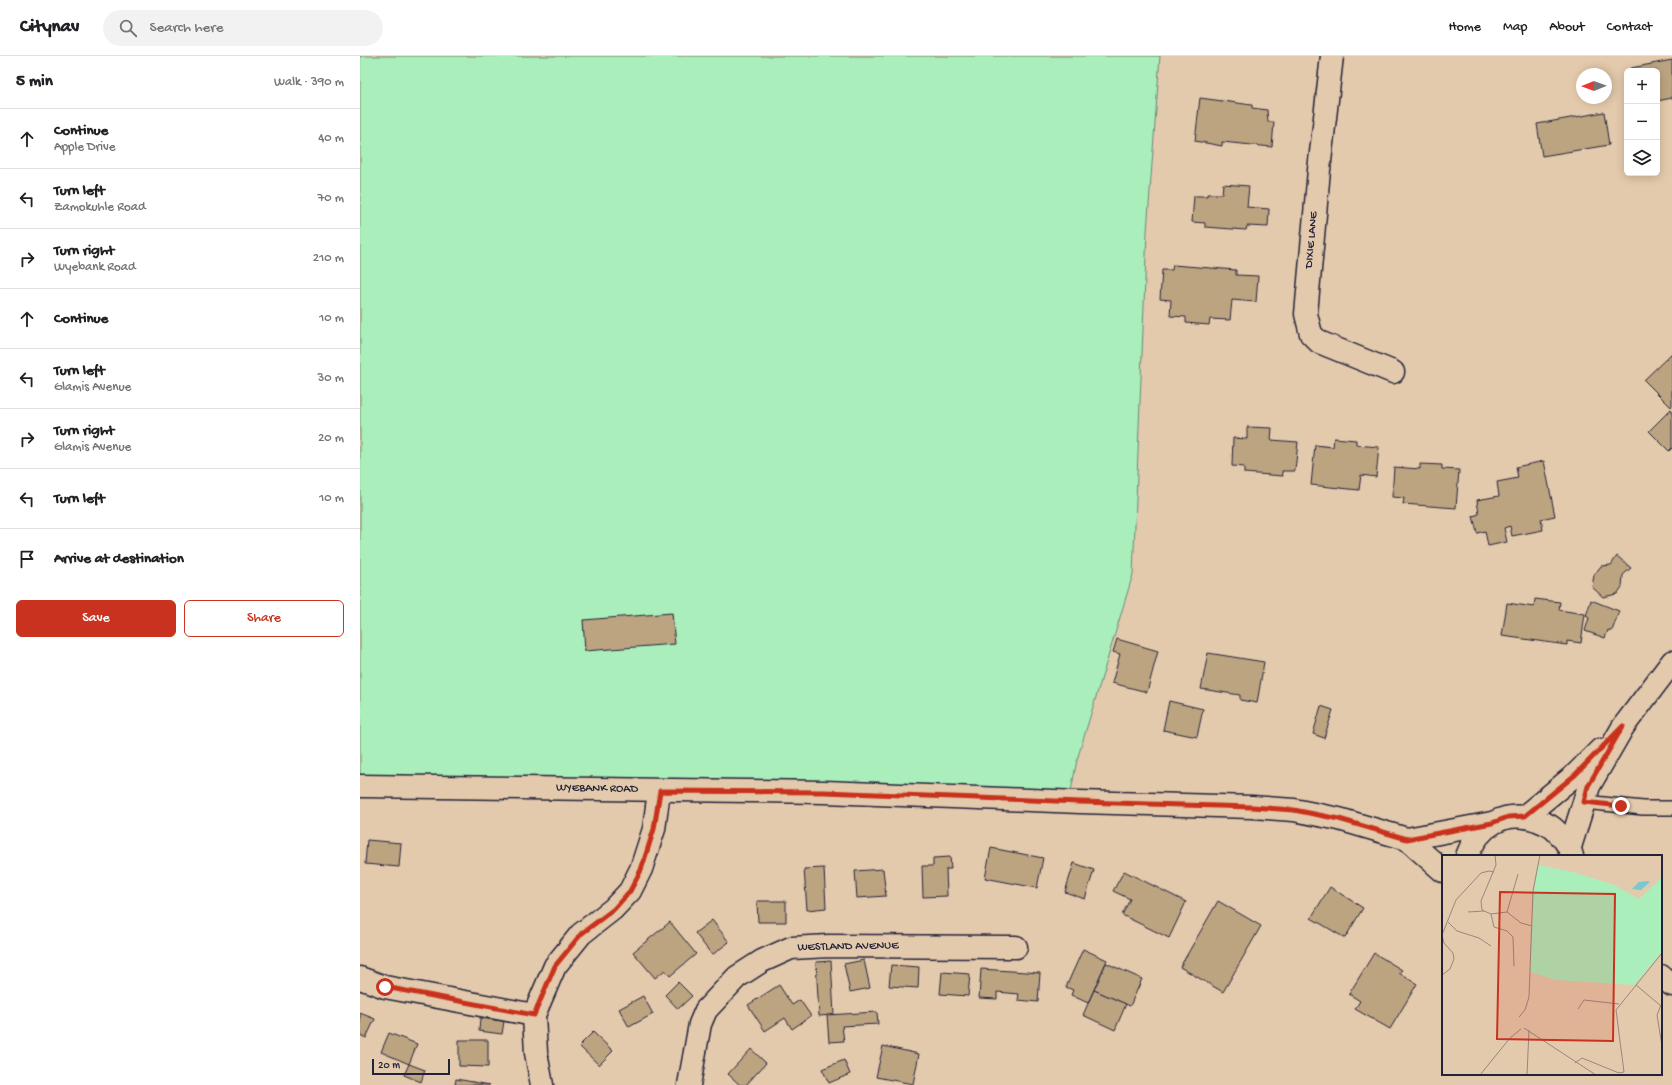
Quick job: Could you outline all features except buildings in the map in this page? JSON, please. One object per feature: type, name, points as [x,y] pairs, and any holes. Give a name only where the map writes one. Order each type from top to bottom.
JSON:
[{"type":"street","name":"DIXIE LANE","points":[[1332,56],[1320,162],[1306,314],[1311,334],[1319,342],[1393,372]]},
{"type":"street","points":[[1525,816],[1575,775],[1623,726],[1672,662]]},
{"type":"street","points":[[1571,852],[1588,786],[1623,726]]},
{"type":"street","name":"WYEBANK ROAD","points":[[360,786],[825,792],[1088,803],[1252,807],[1294,810],[1339,819],[1407,839],[1442,870]]},
{"type":"street","points":[[542,1085],[536,1054],[534,1015],[555,966],[581,934],[614,909],[630,891],[641,870],[654,829],[660,791]]},
{"type":"street","points":[[1525,816],[1552,826],[1571,852]]},
{"type":"street","name":"WYEBANK ROAD","points":[[1407,839],[1492,823],[1508,817],[1525,816]]},
{"type":"street","points":[[1468,855],[1477,837],[1492,823]]},
{"type":"street","name":"WESTLAND AVENUE","points":[[689,1085],[700,1024],[706,1010],[737,977],[762,961],[791,948],[829,946],[1016,947]]},
{"type":"street","points":[[1662,977],[1672,985]]},
{"type":"street","points":[[360,978],[385,987],[534,1015]]},
{"type":"lane","points":[[1584,802],[1643,808],[1672,808]]},
{"type":"green space","points":[[360,56],[1160,56],[1147,231],[1133,574],[1077,760],[1069,801],[360,783]]},
{"type":"route","points":[[385,987],[534,1015],[555,966],[581,934],[614,909],[630,891],[641,870],[654,829],[660,791],[825,792],[1252,807],[1294,810],[1339,819],[1407,839],[1492,823],[1508,817],[1525,816],[1575,775],[1623,726],[1588,786],[1584,802],[1621,806]]}]
